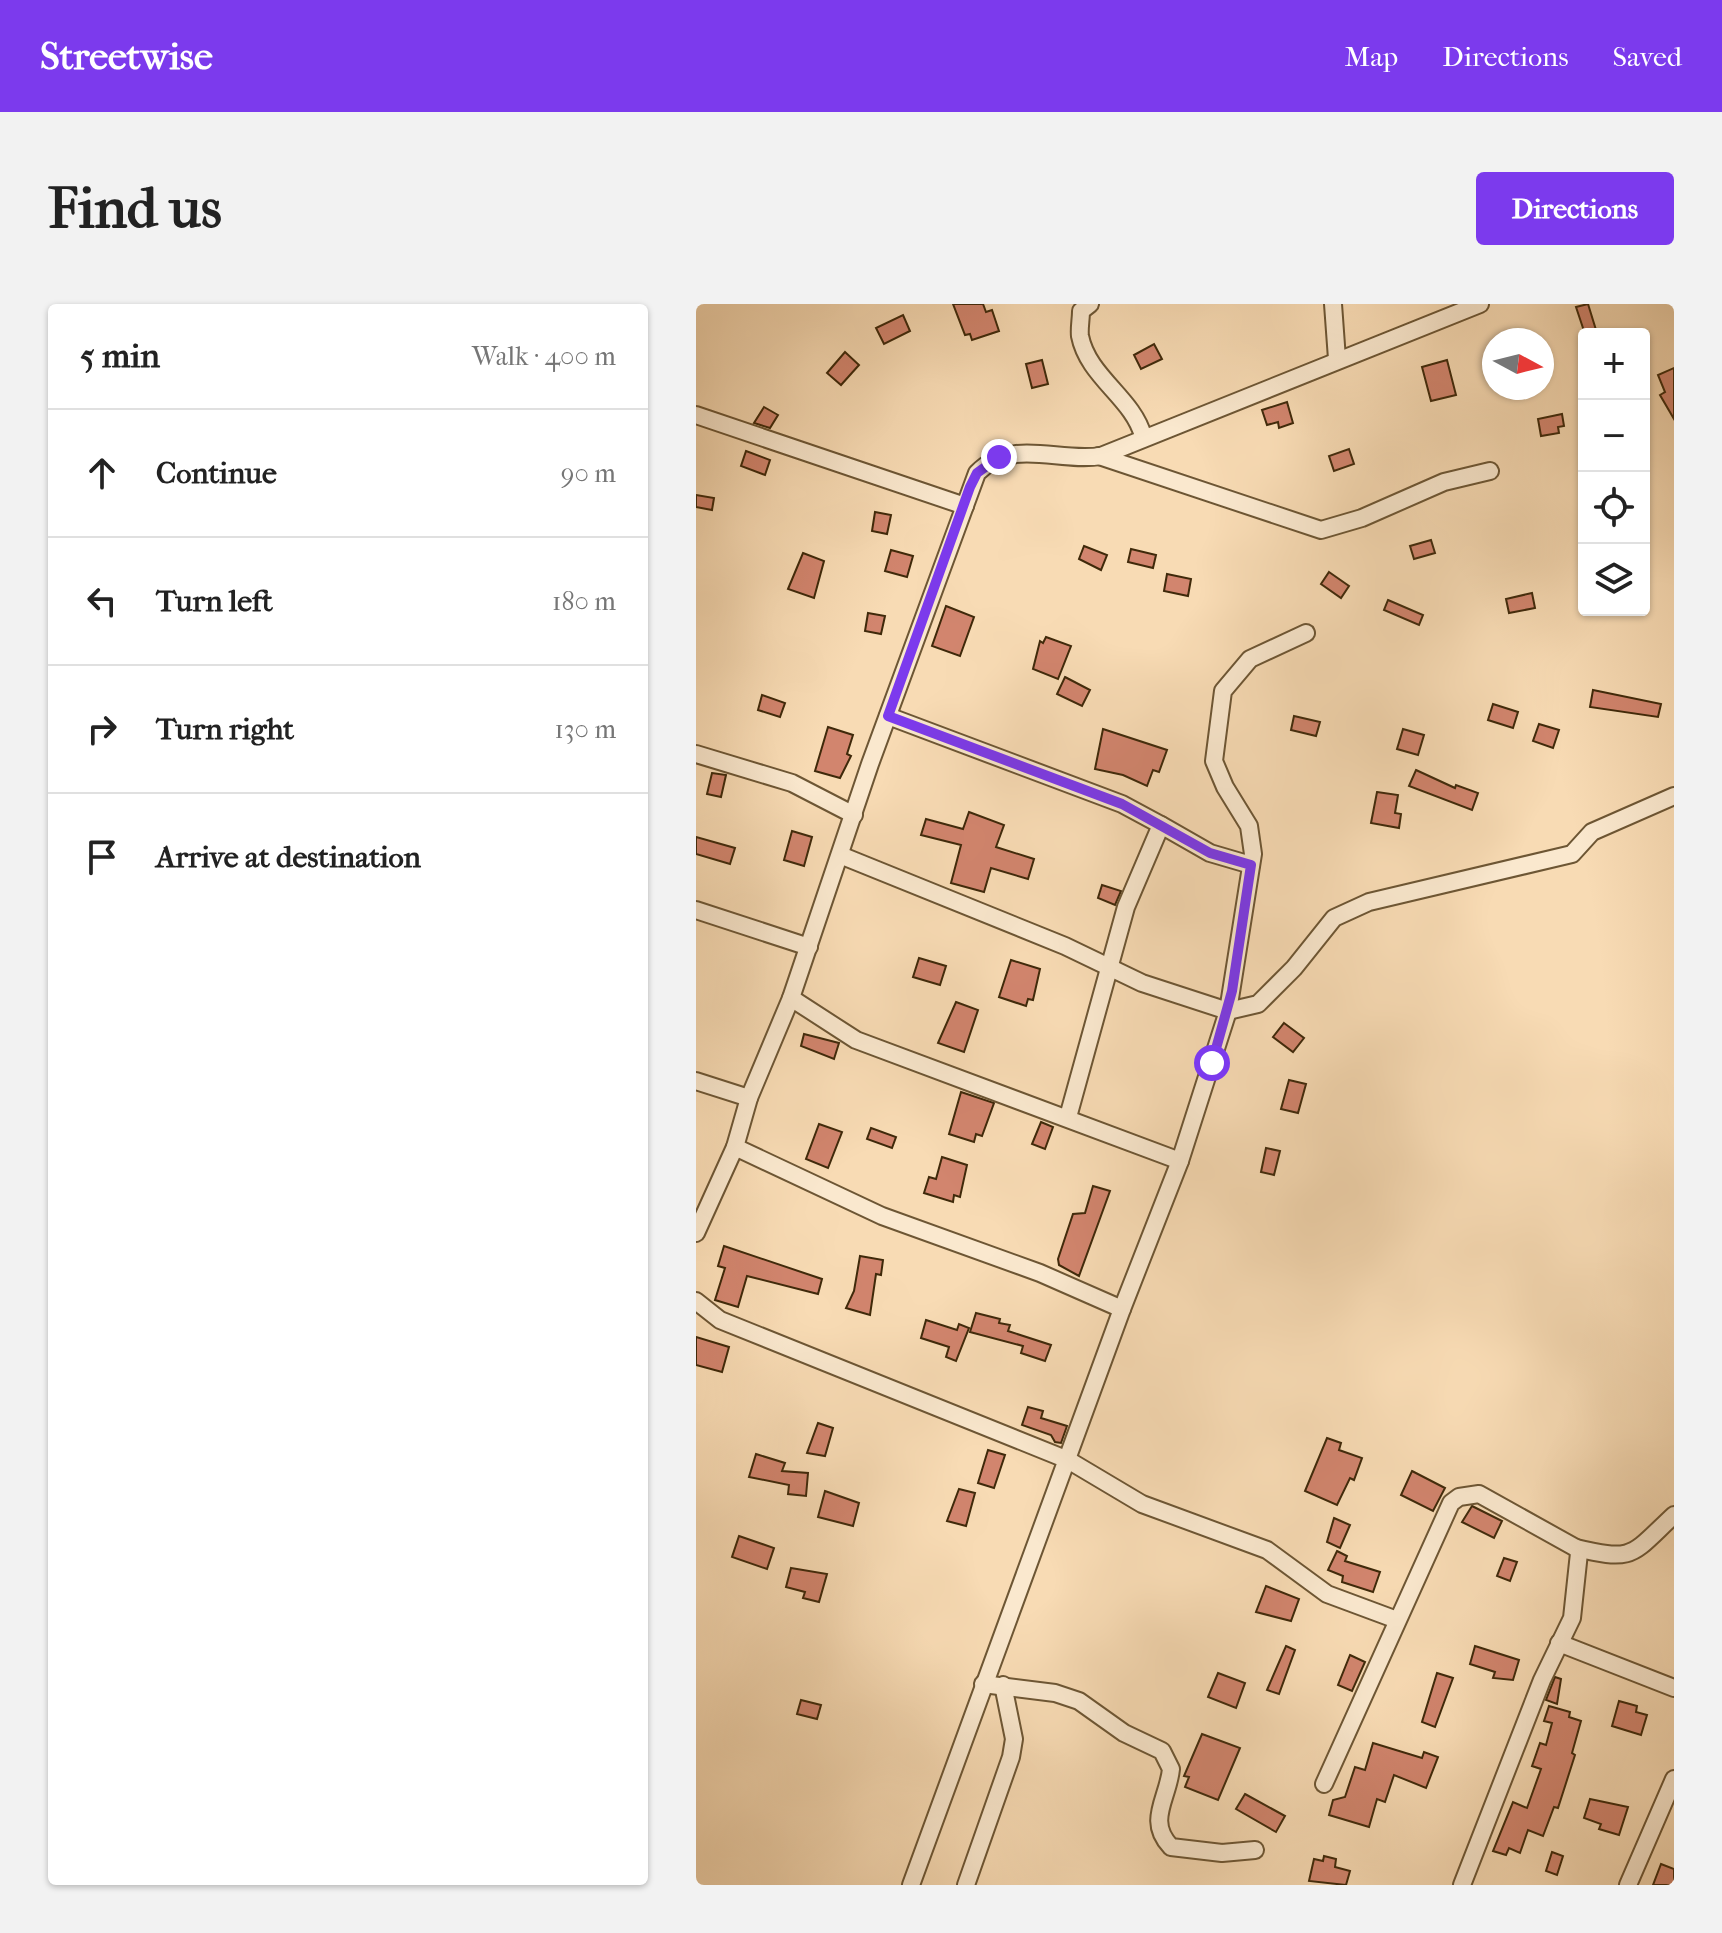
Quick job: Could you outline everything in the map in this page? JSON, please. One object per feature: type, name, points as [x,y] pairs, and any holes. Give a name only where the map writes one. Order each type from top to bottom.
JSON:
[{"type":"street","points":[[1090,304],[1081,311],[1080,337],[1106,383],[1138,417],[1143,436]]},
{"type":"street","points":[[1333,304],[1337,359]]},
{"type":"street","points":[[1099,456],[1480,304]]},
{"type":"street","points":[[696,415],[965,506]]},
{"type":"street","points":[[696,1233],[735,1147],[749,1098],[791,998],[888,716],[977,473],[999,457],[1018,453],[1099,456],[1321,530],[1362,518],[1444,482],[1490,471]]},
{"type":"street","points":[[911,1885],[1122,1309],[1180,1161],[1228,1011],[1251,865],[1249,826],[1225,787],[1214,761],[1223,691],[1250,659],[1306,633]]},
{"type":"street","points":[[888,716],[1122,804],[1210,853],[1251,865]]},
{"type":"street","points":[[696,754],[792,783],[854,815]]},
{"type":"street","points":[[840,855],[1142,983],[1228,1011],[1258,1004],[1294,968],[1334,918],[1369,902],[1572,854],[1602,825],[1674,796]]},
{"type":"street","points":[[1068,1117],[1126,907],[1161,825]]},
{"type":"street","points":[[696,910],[809,947]]},
{"type":"street","points":[[791,998],[856,1040],[1180,1161]]},
{"type":"street","points":[[696,1081],[749,1098]]},
{"type":"street","points":[[735,1147],[882,1216],[1040,1273],[1122,1309]]},
{"type":"street","points":[[696,1301],[720,1320],[1068,1460],[1142,1504],[1267,1550],[1327,1594],[1397,1620]]},
{"type":"street","points":[[1324,1784],[1451,1503],[1459,1497],[1479,1494],[1576,1548],[1610,1557],[1631,1553],[1674,1515]]},
{"type":"street","points":[[1462,1885],[1559,1643],[1572,1618],[1579,1553],[1576,1548]]},
{"type":"street","points":[[1559,1643],[1674,1688]]},
{"type":"street","points":[[983,1684],[1003,1685],[1079,1701],[1124,1733],[1162,1751],[1171,1769],[1157,1821],[1160,1835],[1171,1847],[1222,1853],[1255,1850]]},
{"type":"street","points":[[966,1885],[1011,1757],[1013,1727],[1003,1685]]},
{"type":"street","points":[[1628,1885],[1674,1779]]},
{"type":"building","points":[[953,304],[983,304],[986,312],[992,310],[999,331],[972,340],[970,334],[965,335]]},
{"type":"building","points":[[1588,304],[1595,328],[1583,328],[1576,307]]},
{"type":"building","points":[[903,315],[910,331],[884,344],[876,328]]},
{"type":"building","points":[[1154,344],[1162,359],[1141,369],[1134,355]]},
{"type":"building","points":[[845,352],[859,365],[841,385],[827,373]]},
{"type":"building","points":[[1042,360],[1048,384],[1032,388],[1026,364]]},
{"type":"building","points":[[1447,360],[1456,395],[1431,401],[1422,367]]},
{"type":"building","points":[[1674,368],[1674,419],[1660,395],[1665,392],[1658,375]]},
{"type":"building","points":[[1287,402],[1293,423],[1279,428],[1278,422],[1267,425],[1262,410]]},
{"type":"building","points":[[764,407],[778,415],[770,428],[754,423]]},
{"type":"building","points":[[1562,414],[1564,426],[1558,427],[1559,433],[1541,436],[1538,419]]},
{"type":"building","points":[[1349,449],[1354,464],[1334,471],[1329,456]]},
{"type":"building","points":[[746,451],[770,460],[765,475],[741,466]]},
{"type":"building","points":[[696,495],[714,498],[712,510],[696,507]]},
{"type":"building","points":[[875,512],[891,515],[887,534],[872,531]]},
{"type":"building","points":[[1431,540],[1435,553],[1414,559],[1410,546]]},
{"type":"building","points":[[1084,546],[1107,555],[1101,570],[1079,559]]},
{"type":"building","points":[[1131,549],[1156,555],[1153,568],[1128,562]]},
{"type":"building","points":[[891,550],[913,556],[907,577],[885,571]]},
{"type":"building","points":[[803,553],[824,561],[814,598],[788,589]]},
{"type":"building","points":[[1329,572],[1349,586],[1341,598],[1321,584]]},
{"type":"building","points":[[1167,574],[1191,579],[1188,596],[1164,591]]},
{"type":"building","points":[[1532,593],[1535,608],[1509,613],[1506,599]]},
{"type":"building","points":[[1388,600],[1423,615],[1419,625],[1384,610]]},
{"type":"building","points":[[946,606],[974,617],[960,656],[932,646]]},
{"type":"building","points":[[868,613],[885,616],[881,634],[865,631]]},
{"type":"building","points":[[1046,637],[1071,646],[1058,679],[1033,669],[1040,641],[1043,643]]},
{"type":"building","points":[[1065,677],[1090,690],[1082,706],[1057,694]]},
{"type":"building","points":[[1593,690],[1661,704],[1658,717],[1590,707]]},
{"type":"building","points":[[762,695],[785,703],[780,717],[758,710]]},
{"type":"building","points":[[1493,704],[1518,712],[1513,728],[1488,720]]},
{"type":"building","points":[[1294,716],[1320,722],[1316,736],[1291,730]]},
{"type":"building","points":[[1539,724],[1559,730],[1553,748],[1533,741]]},
{"type":"building","points":[[828,727],[853,735],[847,754],[851,756],[840,778],[815,771]]},
{"type":"building","points":[[1103,729],[1167,750],[1159,772],[1153,770],[1147,786],[1123,775],[1095,769]]},
{"type":"building","points":[[1403,729],[1424,735],[1418,755],[1397,749]]},
{"type":"building","points":[[1416,770],[1455,788],[1456,785],[1478,793],[1472,810],[1409,786]]},
{"type":"building","points":[[712,773],[726,775],[721,797],[707,794]]},
{"type":"building","points":[[1377,792],[1398,795],[1395,813],[1401,814],[1399,828],[1371,823]]},
{"type":"building","points":[[969,812],[1004,825],[996,847],[1034,859],[1028,879],[991,868],[984,892],[951,883],[961,845],[921,835],[926,819],[963,829]]},
{"type":"building","points":[[792,831],[812,837],[804,866],[784,860]]},
{"type":"building","points":[[696,837],[735,848],[730,864],[696,854]]},
{"type":"building","points":[[1102,885],[1121,891],[1115,905],[1098,898]]},
{"type":"building","points":[[919,958],[946,966],[940,985],[913,977]]},
{"type":"building","points":[[1011,960],[1040,969],[1033,1000],[1028,999],[1026,1006],[999,997]]},
{"type":"building","points":[[956,1002],[978,1010],[964,1052],[938,1043]]},
{"type":"building","points":[[1284,1023],[1304,1038],[1293,1052],[1273,1037]]},
{"type":"building","points":[[804,1034],[839,1043],[834,1059],[801,1046]]},
{"type":"building","points":[[1289,1080],[1306,1084],[1298,1113],[1281,1109]]},
{"type":"building","points":[[961,1092],[994,1103],[982,1136],[976,1134],[974,1142],[949,1134]]},
{"type":"building","points":[[1041,1122],[1053,1127],[1045,1149],[1032,1144]]},
{"type":"building","points":[[819,1124],[842,1132],[828,1168],[806,1159]]},
{"type":"building","points":[[871,1128],[896,1137],[892,1148],[867,1139]]},
{"type":"building","points":[[1266,1148],[1280,1151],[1274,1175],[1261,1172]]},
{"type":"building","points":[[942,1157],[967,1165],[960,1197],[954,1195],[953,1202],[924,1193],[929,1177],[936,1179]]},
{"type":"building","points":[[1093,1186],[1110,1191],[1079,1276],[1059,1265],[1058,1259],[1073,1214],[1085,1213]]},
{"type":"building","points":[[724,1246],[822,1279],[818,1294],[747,1276],[738,1307],[715,1300],[725,1268],[718,1266]]},
{"type":"building","points":[[860,1256],[883,1260],[881,1275],[876,1274],[870,1315],[846,1308],[854,1291]]},
{"type":"building","points":[[976,1313],[1000,1319],[999,1323],[1010,1325],[1008,1331],[1051,1345],[1045,1361],[1021,1353],[1023,1346],[970,1332]]},
{"type":"building","points":[[926,1320],[957,1330],[959,1324],[969,1328],[956,1361],[946,1357],[949,1347],[921,1338]]},
{"type":"building","points":[[696,1337],[729,1347],[722,1372],[696,1365]]},
{"type":"building","points":[[1028,1407],[1043,1411],[1041,1418],[1067,1426],[1061,1443],[1055,1442],[1051,1435],[1022,1425]]},
{"type":"building","points":[[818,1423],[833,1428],[825,1456],[807,1453]]},
{"type":"building","points":[[1327,1438],[1341,1443],[1339,1450],[1362,1458],[1354,1480],[1350,1478],[1337,1505],[1305,1491]]},
{"type":"building","points":[[988,1450],[1005,1455],[994,1488],[978,1483]]},
{"type":"building","points":[[756,1454],[785,1463],[782,1471],[808,1473],[806,1496],[788,1494],[789,1485],[749,1477]]},
{"type":"building","points":[[1412,1471],[1445,1488],[1433,1511],[1401,1495]]},
{"type":"building","points":[[959,1489],[975,1493],[966,1526],[947,1521]]},
{"type":"building","points":[[825,1491],[859,1503],[853,1526],[818,1517]]},
{"type":"building","points":[[1472,1506],[1502,1521],[1494,1538],[1462,1522]]},
{"type":"building","points":[[1334,1518],[1350,1525],[1340,1548],[1327,1542]]},
{"type":"building","points":[[739,1536],[774,1548],[767,1569],[732,1557]]},
{"type":"building","points":[[1337,1551],[1347,1556],[1345,1561],[1380,1572],[1373,1592],[1342,1582],[1343,1576],[1328,1570]]},
{"type":"building","points":[[1504,1558],[1517,1562],[1510,1581],[1497,1576]]},
{"type":"building","points":[[791,1568],[827,1574],[819,1602],[803,1598],[805,1592],[786,1587]]},
{"type":"building","points":[[1266,1586],[1299,1599],[1291,1621],[1256,1612]]},
{"type":"building","points":[[1286,1646],[1295,1650],[1279,1694],[1267,1690]]},
{"type":"building","points":[[1475,1646],[1519,1660],[1513,1680],[1493,1678],[1495,1672],[1470,1664]]},
{"type":"building","points":[[1350,1655],[1365,1662],[1352,1691],[1338,1685]]},
{"type":"building","points":[[1218,1673],[1245,1683],[1236,1708],[1208,1697]]},
{"type":"building","points":[[1437,1673],[1453,1678],[1435,1727],[1422,1722]]},
{"type":"building","points":[[1555,1677],[1561,1679],[1557,1704],[1546,1700]]},
{"type":"building","points":[[801,1700],[821,1705],[817,1719],[797,1714]]},
{"type":"building","points":[[1619,1701],[1637,1706],[1636,1712],[1647,1715],[1641,1735],[1612,1726]]},
{"type":"building","points":[[1549,1706],[1570,1712],[1569,1717],[1581,1721],[1572,1753],[1575,1755],[1558,1808],[1554,1807],[1543,1836],[1528,1830],[1520,1853],[1509,1848],[1506,1855],[1493,1851],[1513,1802],[1527,1808],[1541,1769],[1532,1766],[1540,1743],[1546,1745],[1552,1723],[1544,1721]]},
{"type":"building","points":[[1202,1734],[1240,1748],[1218,1800],[1185,1787],[1189,1777],[1184,1776]]},
{"type":"building","points":[[1373,1743],[1422,1758],[1424,1752],[1438,1757],[1426,1788],[1394,1775],[1385,1802],[1377,1799],[1369,1827],[1329,1815],[1333,1800],[1345,1797],[1355,1767],[1365,1770]]},
{"type":"building","points":[[1245,1794],[1285,1816],[1276,1832],[1236,1809]]},
{"type":"building","points":[[1590,1799],[1628,1807],[1619,1835],[1599,1829],[1601,1824],[1584,1818]]},
{"type":"building","points":[[1552,1852],[1563,1856],[1557,1875],[1546,1871]]},
{"type":"building","points":[[1324,1856],[1336,1859],[1335,1867],[1350,1871],[1346,1885],[1309,1881],[1314,1859],[1323,1861]]},
{"type":"building","points":[[1661,1864],[1674,1869],[1674,1885],[1653,1885]]},
{"type":"route","points":[[999,457],[977,473],[970,487],[888,716],[1122,804],[1210,853],[1251,865],[1232,991],[1212,1063]]}]
